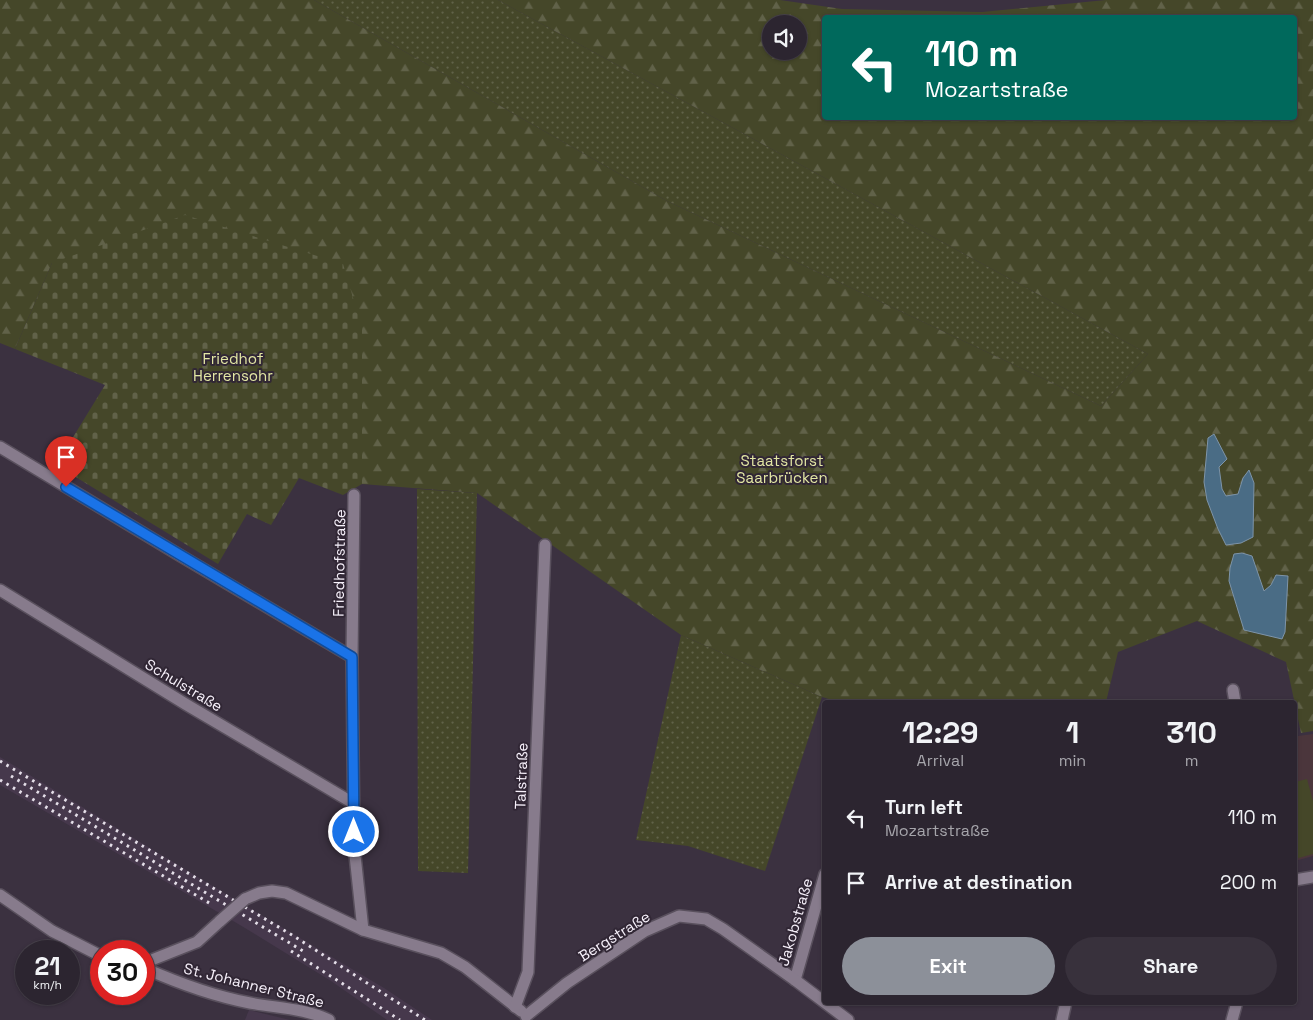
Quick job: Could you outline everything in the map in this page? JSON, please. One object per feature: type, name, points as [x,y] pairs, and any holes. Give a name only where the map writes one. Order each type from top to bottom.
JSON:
[{"type":"street","points":[[0,447],[352,657]]},
{"type":"street","name":"Friedhofstraße","points":[[354,495],[353,803],[354,846],[363,930]]},
{"type":"street","name":"Talstraße","points":[[515,1006],[528,972],[545,545]]},
{"type":"street","name":"Schulstraße","points":[[0,590],[187,705],[353,803]]},
{"type":"street","points":[[1233,690],[1235,700]]},
{"type":"street","points":[[1297,880],[1313,877]]},
{"type":"street","name":"Jakobstraße","points":[[795,980],[822,885]]},
{"type":"street","name":"St. Johanner Straße","points":[[155,959],[197,942],[245,899],[259,893],[272,891],[286,893],[363,930]]},
{"type":"street","points":[[0,895],[52,931],[90,950]]},
{"type":"street","name":"Bergstraße","points":[[529,1018],[567,983],[645,931],[679,916],[706,919],[723,929],[822,1000]]},
{"type":"street","points":[[363,930],[441,953],[465,967],[529,1018]]},
{"type":"street","name":"St. Johanner Straße","points":[[155,973],[186,986],[248,1002],[316,1014],[329,1020]]},
{"type":"street","name":"Bergstraße","points":[[828,1005],[848,1020]]},
{"type":"street","points":[[1062,1020],[1065,1005]]},
{"type":"street","points":[[1232,1020],[1235,1005]]},
{"type":"shaded area","points":[[1297,733],[1298,736],[1313,734],[1313,856],[1297,860]]},
{"type":"shaded area","points":[[0,757],[384,988],[432,1020],[387,1020],[331,981],[240,925],[0,785]]},
{"type":"shaded area","points":[[249,1010],[290,1020],[245,1020]]},
{"type":"green space","name":"Staatsforst Saarbrücken","points":[[0,0],[314,0],[667,201],[1101,406],[1148,354],[498,0],[780,0],[842,9],[982,12],[1106,0],[1313,0],[1313,731],[1301,733],[1297,714],[1297,700],[1294,700],[1286,662],[1197,621],[1118,652],[1106,700],[832,700],[822,697],[681,635],[477,493],[362,484],[362,328],[52,263],[15,349],[0,343]]},
{"type":"green space","points":[[314,0],[498,0],[1148,354],[1101,406],[667,201]]},
{"type":"green space","name":"Friedhof Herrensohr","points":[[185,215],[343,264],[362,328],[362,484],[343,495],[299,478],[271,525],[247,514],[218,564],[56,465],[105,385],[15,349],[52,263]]},
{"type":"green space","points":[[417,489],[477,493],[468,873],[418,871]]},
{"type":"green space","points":[[681,635],[822,697],[765,871],[688,846],[636,840]]},
{"type":"green space","points":[[1307,779],[1313,801],[1313,854],[1297,858],[1297,782]]},
{"type":"water","points":[[1214,434],[1227,459],[1219,467],[1222,489],[1226,496],[1238,494],[1243,478],[1249,470],[1254,483],[1253,537],[1241,543],[1226,545],[1207,500],[1204,482],[1208,438]]},
{"type":"water","points":[[1242,553],[1252,556],[1264,591],[1271,585],[1276,575],[1288,576],[1285,632],[1282,639],[1244,630],[1229,581],[1234,554]]},
{"type":"railway","points":[[0,761],[292,935],[425,1020]]},
{"type":"railway","points":[[11,776],[303,951]]},
{"type":"railway","points":[[0,780],[211,904]]},
{"type":"railway","points":[[291,951],[400,1020]]},
{"type":"route","points":[[66,487],[352,657],[354,832]]}]
